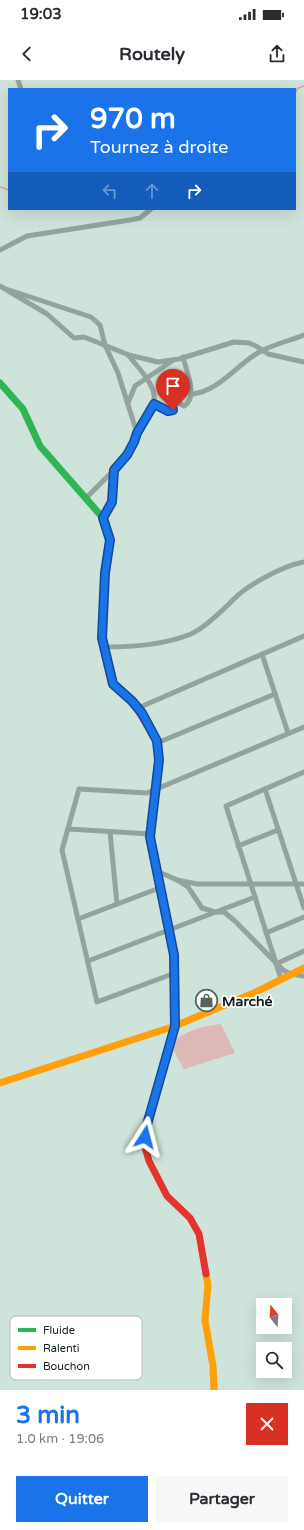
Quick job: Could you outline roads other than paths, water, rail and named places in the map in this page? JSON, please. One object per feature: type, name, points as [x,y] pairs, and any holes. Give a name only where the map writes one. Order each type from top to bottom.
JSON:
[{"type":"street","points":[[0,250],[27,236],[140,218],[150,210]]},
{"type":"street","points":[[1,287],[91,317],[100,325],[105,345],[118,372],[137,433]]},
{"type":"street","points":[[1,287],[47,314],[74,338],[84,337],[129,355],[158,362],[174,360],[234,342],[249,343],[274,356],[304,362]]},
{"type":"street","points":[[192,394],[212,389],[237,367],[263,350],[304,335]]},
{"type":"street","points":[[87,497],[127,455],[137,433],[154,404],[153,392],[146,377],[129,355]]},
{"type":"street","points":[[154,404],[162,409],[171,411],[178,402],[182,406],[186,405],[192,394],[183,357]]},
{"type":"street","points":[[128,404],[135,386],[146,377],[174,360]]},
{"type":"street","points":[[0,383],[23,410],[40,446],[87,497],[103,518],[110,540],[105,573],[102,618],[104,647],[113,684],[138,708],[158,743],[159,760],[151,834],[174,955],[175,1026],[146,1128],[145,1147],[149,1161],[167,1196],[190,1218],[199,1234],[208,1286],[205,1320],[213,1366],[214,1390]]},
{"type":"street","points":[[103,518],[112,502],[114,470]]},
{"type":"street","points":[[104,647],[164,643],[192,634],[223,610],[243,591],[275,572],[304,562]]},
{"type":"street","points":[[138,708],[304,637]]},
{"type":"street","points":[[262,654],[288,733]]},
{"type":"street","points":[[158,743],[275,694]]},
{"type":"street","points":[[175,973],[97,1002],[62,850],[79,789],[147,793],[304,727]]},
{"type":"street","points":[[281,979],[226,806],[304,774]]},
{"type":"street","points":[[265,790],[304,908]]},
{"type":"street","points":[[68,829],[151,834]]},
{"type":"street","points":[[238,846],[278,830]]},
{"type":"street","points":[[110,832],[117,904]]},
{"type":"street","points":[[158,872],[177,880],[188,887],[202,908],[215,912],[224,912],[235,921],[276,964],[291,974],[304,976]]},
{"type":"street","points":[[177,880],[197,884],[304,884]]},
{"type":"street","points":[[78,919],[162,888]]},
{"type":"street","points":[[88,962],[255,897]]},
{"type":"street","points":[[266,934],[304,917]]},
{"type":"street","points":[[276,964],[304,951]]},
{"type":"street","points":[[0,1083],[175,1026],[256,992],[304,968]]},
{"type":"waterway","points":[[296,91],[298,88],[304,86]]},
{"type":"waterway","points":[[0,187],[8,190]]},
{"type":"place","name":"Marché","points":[[207,1001]]}]
